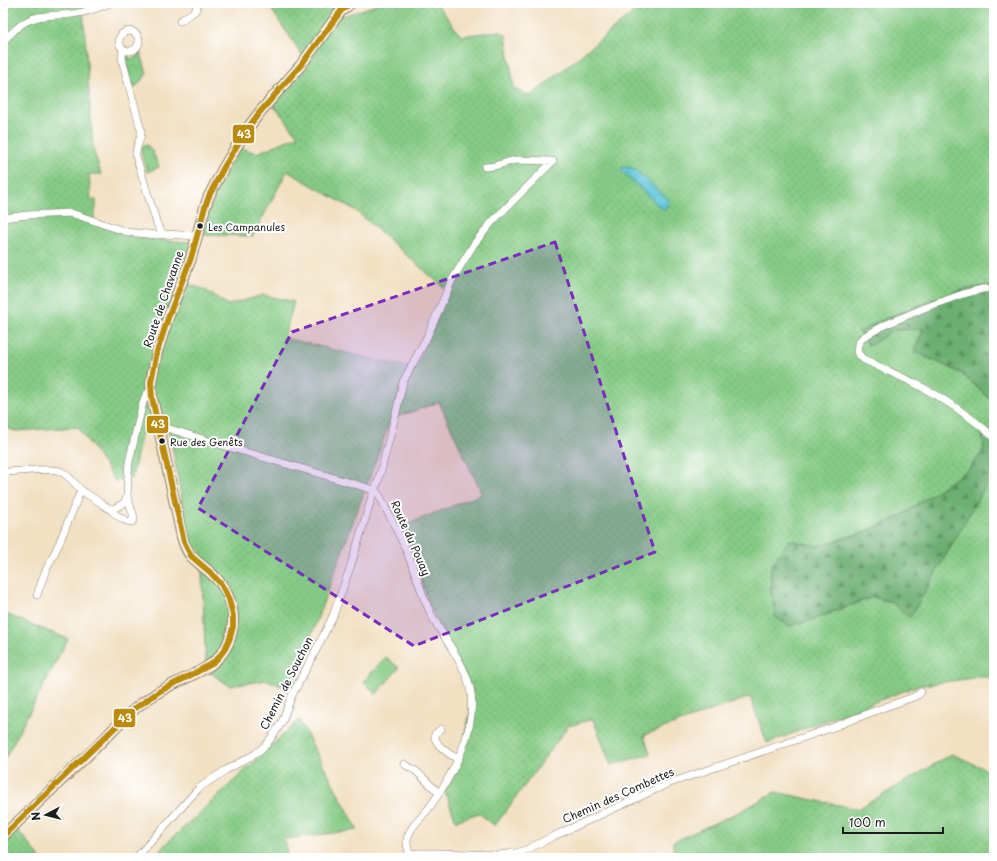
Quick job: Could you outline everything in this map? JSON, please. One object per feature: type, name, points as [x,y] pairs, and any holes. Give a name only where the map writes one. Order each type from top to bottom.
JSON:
[{"type":"main road","name":"Route de Chavanne","points":[[3,836],[129,714],[160,691],[211,664],[225,649],[230,639],[233,629],[233,616],[227,594],[222,585],[214,576],[190,555],[182,537],[153,405],[151,391],[152,372],[168,318],[191,258],[205,207],[224,167],[247,129],[273,96],[301,66],[341,12],[351,3]]},
{"type":"street","points":[[3,41],[28,20],[86,12],[110,3]]},
{"type":"street","points":[[180,21],[195,11],[197,8],[195,3]]},
{"type":"street","points":[[123,50],[123,63],[141,130],[136,149],[136,156],[157,224],[161,232],[164,234]]},
{"type":"street","name":"Chemin de Souchon","points":[[136,858],[205,783],[255,754],[266,745],[282,722],[292,695],[333,616],[351,565],[374,490],[378,482],[403,382],[427,337],[452,280],[474,244],[492,222],[553,161],[512,160],[492,167],[485,167]]},
{"type":"street","points":[[3,218],[71,213],[127,232],[157,235],[197,236]]},
{"type":"street","points":[[994,288],[982,289],[963,294],[924,308],[885,325],[863,337],[858,344],[857,352],[863,359],[919,385],[982,426],[994,437]]},
{"type":"street","points":[[3,472],[59,471],[68,476],[81,490],[124,520],[132,522],[134,517],[127,497],[129,462],[142,406],[145,397],[151,391]]},
{"type":"street","points":[[159,429],[167,428],[374,490]]},
{"type":"street","points":[[37,595],[45,572],[58,546],[81,490]]},
{"type":"street","name":"Route du Pouay","points":[[374,490],[379,494],[400,535],[428,609],[460,664],[469,682],[471,693],[472,706],[470,719],[467,734],[458,759],[440,793],[408,835],[406,842],[410,856]]},
{"type":"street","points":[[108,508],[115,508],[124,503],[127,497]]},
{"type":"street","name":"Chemin des Combettes","points":[[410,856],[418,853],[515,854],[667,784],[831,728],[911,698],[921,692]]},
{"type":"street","points":[[441,730],[435,734],[434,739],[449,754],[458,759]]},
{"type":"street","points":[[404,764],[416,771],[440,793]]},
{"type":"highlighted area","points":[[555,242],[655,552],[414,646],[198,508],[292,332]]},
{"type":"green space","points":[[3,3],[100,3],[83,8],[93,148],[101,174],[89,174],[91,200],[96,200],[93,223],[138,238],[187,242],[200,245],[188,284],[205,290],[228,305],[264,295],[294,302],[284,338],[415,369],[449,292],[355,210],[287,171],[253,236],[203,235],[212,197],[240,148],[257,153],[298,136],[272,103],[309,65],[267,3],[348,3],[340,17],[382,3],[436,3],[461,36],[499,31],[506,35],[514,89],[531,96],[645,3],[987,3],[994,7],[994,285],[960,290],[882,320],[860,332],[869,346],[893,330],[924,329],[914,351],[961,373],[994,403],[994,434],[969,469],[899,517],[865,532],[818,546],[789,540],[771,567],[771,592],[806,622],[873,597],[892,602],[910,617],[987,482],[994,492],[994,677],[979,677],[917,686],[767,743],[750,697],[644,735],[650,754],[611,765],[593,719],[568,726],[495,826],[479,813],[456,821],[445,791],[458,765],[474,695],[431,609],[403,526],[482,494],[439,402],[391,419],[291,690],[267,680],[230,686],[206,670],[201,552],[189,541],[171,439],[164,415],[144,423],[132,478],[115,481],[78,427],[16,431],[3,427]]},
{"type":"green space","points":[[140,51],[147,74],[133,89],[126,62],[127,57],[129,56],[130,59],[139,56],[138,52]]},
{"type":"green space","points":[[143,145],[147,145],[153,152],[159,167],[147,172],[141,151]]},
{"type":"green space","points":[[994,285],[994,403],[961,373],[914,351],[924,329],[893,330],[869,346],[859,332],[882,320],[960,290]]},
{"type":"green space","points":[[982,432],[994,434],[994,471],[910,618],[892,602],[873,597],[806,622],[789,626],[775,617],[771,592],[771,566],[789,540],[818,546],[865,532],[899,517],[969,469],[984,449]]},
{"type":"green space","points":[[3,613],[68,639],[3,762]]},
{"type":"green space","points":[[386,657],[399,668],[376,694],[363,682]]},
{"type":"green space","points":[[299,720],[358,830],[284,839],[288,858],[151,858]]},
{"type":"green space","points":[[952,754],[994,773],[994,858],[674,858],[673,842],[743,810],[775,792],[858,809]]},
{"type":"green space","points":[[18,830],[40,858],[3,858],[3,844]]},
{"type":"water","points":[[622,167],[631,168],[637,171],[669,200],[669,203],[664,210],[621,170]]},
{"type":"transit line","name":"43","points":[[3,836],[134,709],[160,691],[210,665],[225,649],[230,638],[233,627],[233,616],[229,599],[221,584],[211,573],[191,556],[184,542],[152,398],[151,382],[157,352],[168,318],[191,258],[205,207],[224,167],[247,129],[260,112],[301,65],[341,11],[351,3]]},
{"type":"place","name":"Les Campanules","points":[[200,226]]},
{"type":"place","name":"Rue des Genêts","points":[[162,441]]}]
